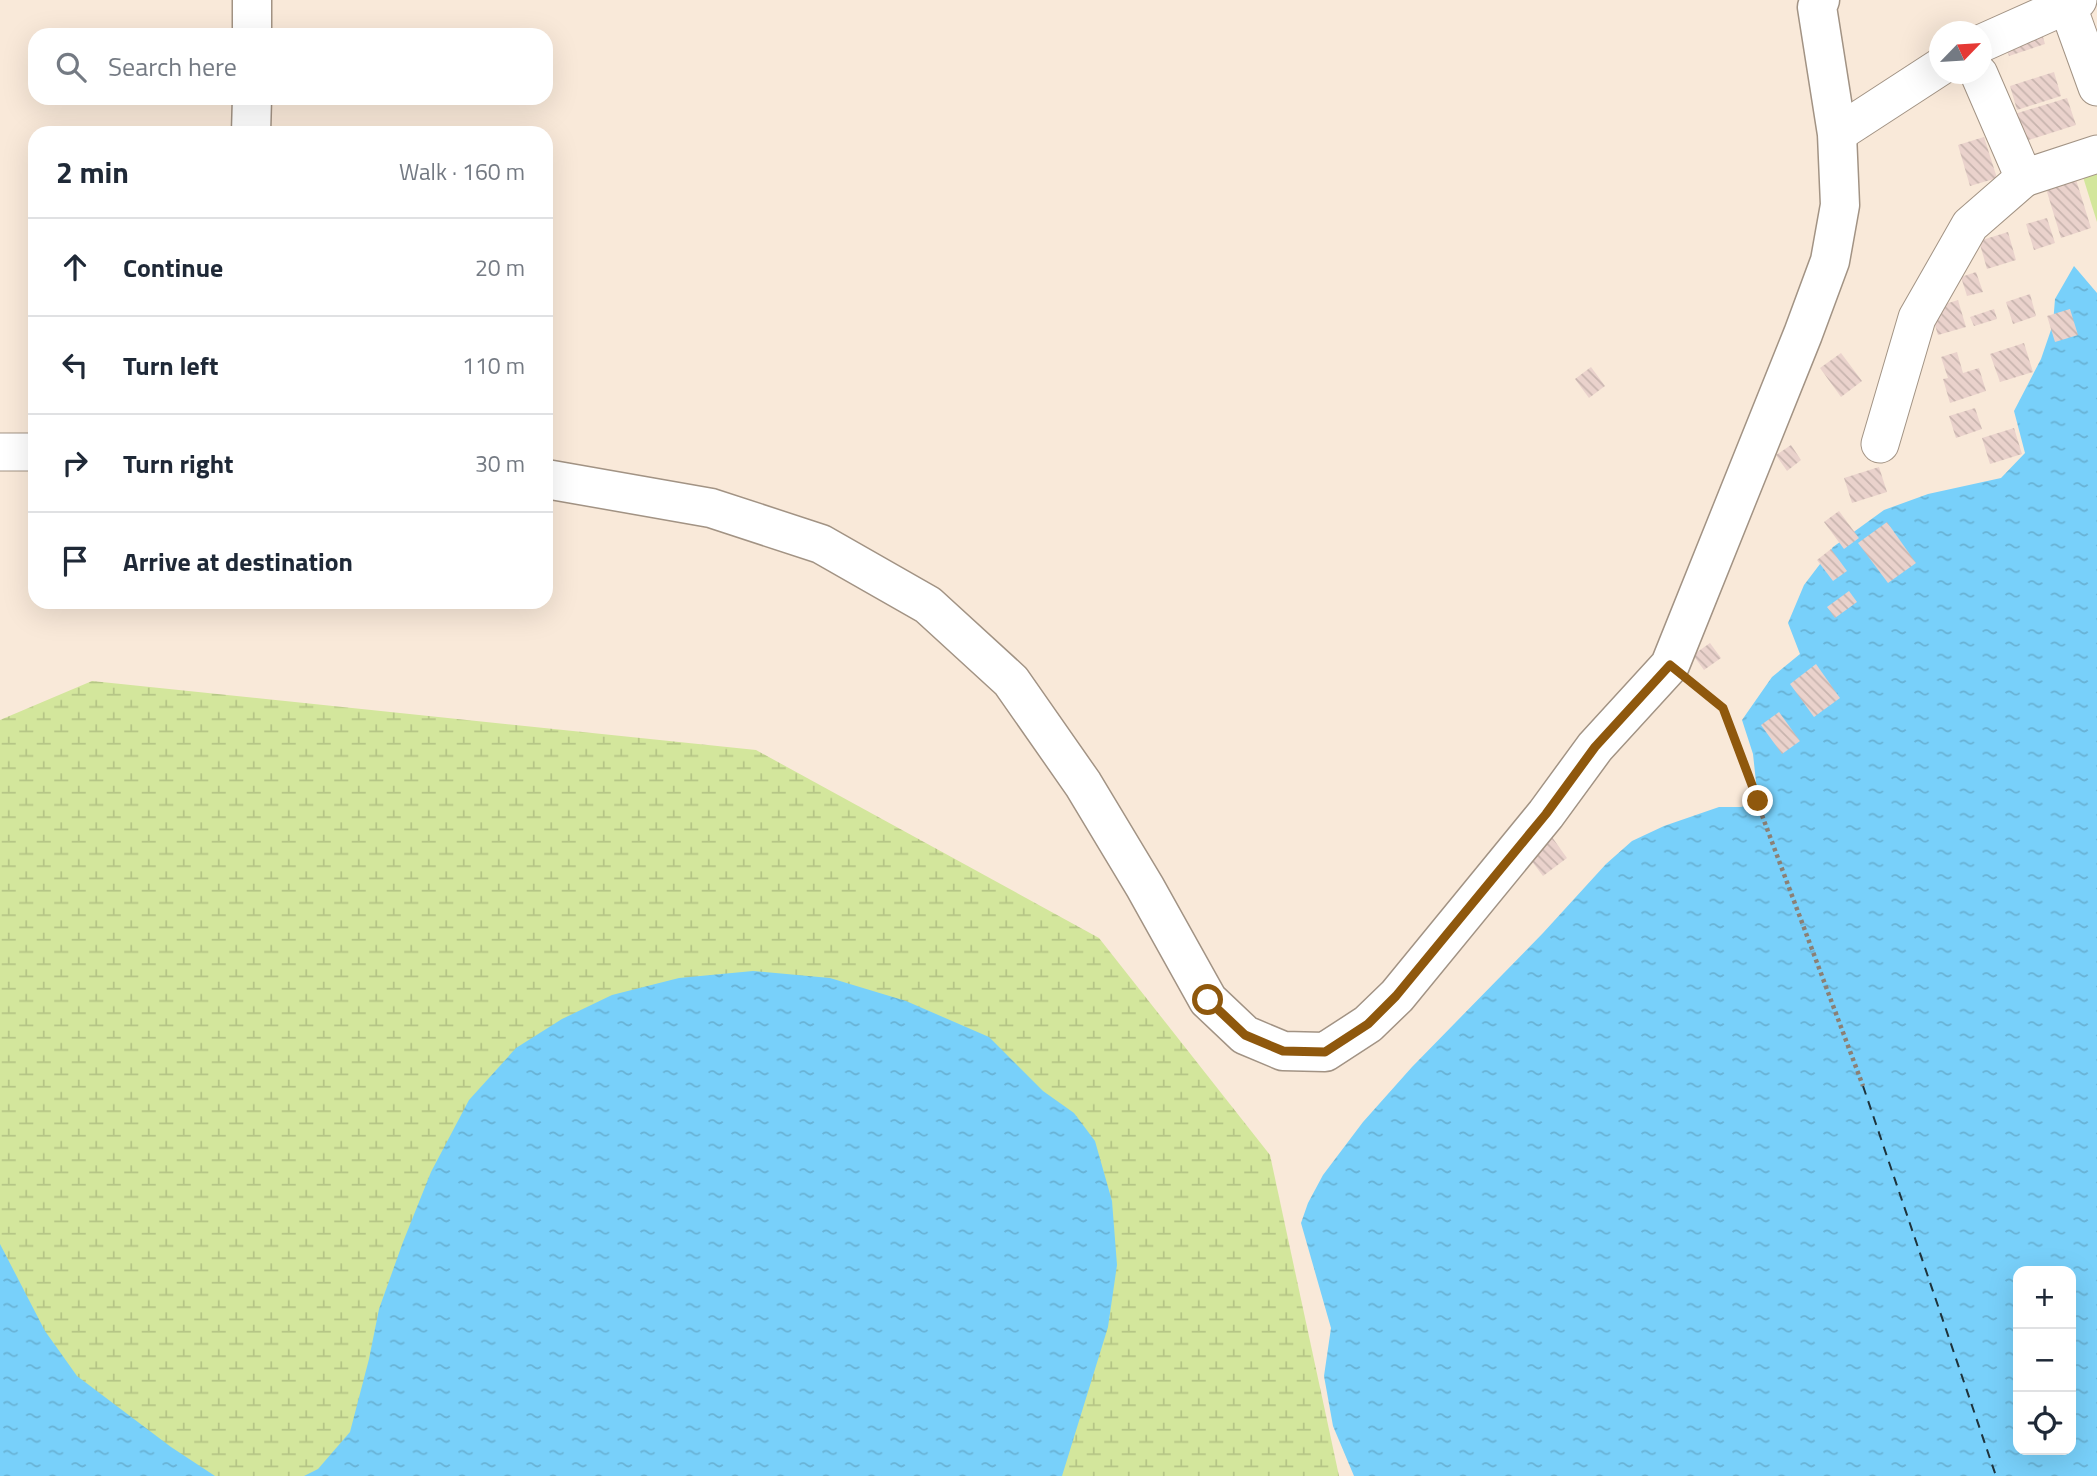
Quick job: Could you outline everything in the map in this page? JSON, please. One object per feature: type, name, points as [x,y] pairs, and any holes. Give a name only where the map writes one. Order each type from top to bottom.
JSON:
[{"type":"main road","points":[[252,0],[252,28]]},
{"type":"main road","points":[[553,480],[711,508],[821,544],[928,606],[1011,681],[1083,784],[1208,1000],[1245,1035],[1283,1051],[1325,1052],[1368,1024],[1396,996],[1546,814],[1595,747],[1670,665],[1830,261],[1840,205],[1836,134],[1817,8],[1820,0]]},
{"type":"main road","points":[[251,105],[251,126]]},
{"type":"street","points":[[1992,38],[2072,2],[2097,87]]},
{"type":"street","points":[[1836,134],[1929,73]]},
{"type":"street","points":[[1983,84],[2024,178]]},
{"type":"street","points":[[1880,443],[1917,318],[1970,225],[2024,178],[2097,154]]},
{"type":"street","points":[[0,452],[28,452]]},
{"type":"path","points":[[1670,665],[1723,708],[1863,1086]]},
{"type":"green space","points":[[2097,172],[2097,222],[2083,177]]},
{"type":"green space","points":[[92,681],[756,750],[1099,938],[1270,1155],[1339,1476],[0,1476],[0,720]]},
{"type":"water","points":[[2074,266],[2097,293],[2097,1476],[1354,1476],[1333,1426],[1324,1376],[1331,1328],[1301,1223],[1323,1175],[1363,1122],[1412,1067],[1543,933],[1606,864],[1632,841],[1664,826],[1719,807],[1741,807],[1758,801],[1753,754],[1742,720],[1772,677],[1800,654],[1788,623],[1804,585],[1833,547],[1884,510],[1928,494],[2001,478],[2025,453],[2014,411],[2041,359],[2053,324],[2055,299]]},
{"type":"water","points":[[753,971],[830,978],[906,1001],[989,1037],[1043,1091],[1074,1113],[1095,1141],[1112,1201],[1117,1265],[1108,1327],[1062,1476],[304,1476],[318,1469],[350,1432],[379,1309],[403,1242],[431,1172],[469,1100],[516,1048],[562,1019],[612,995],[679,978]]},
{"type":"water","points":[[0,1244],[45,1331],[77,1376],[171,1447],[215,1476],[0,1476]]},
{"type":"building","points":[[2040,27],[2045,44],[2009,56],[2003,38]]},
{"type":"building","points":[[2054,72],[2061,96],[2017,110],[2010,86]]},
{"type":"building","points":[[2067,98],[2076,125],[2016,144],[2008,116]]},
{"type":"building","points":[[1984,137],[1997,178],[1970,186],[1958,145]]},
{"type":"building","points":[[2074,173],[2091,228],[2061,238],[2044,182]]},
{"type":"building","points":[[2047,218],[2055,243],[2034,250],[2026,224]]},
{"type":"building","points":[[2008,232],[2016,260],[1987,269],[1979,241]]},
{"type":"building","points":[[1976,272],[1983,292],[1967,296],[1961,277]]},
{"type":"building","points":[[2030,294],[2036,316],[2013,324],[2006,302]]},
{"type":"building","points":[[1958,300],[1966,327],[1938,335],[1930,309]]},
{"type":"building","points":[[1994,309],[1997,319],[1974,326],[1970,317]]},
{"type":"building","points":[[2070,309],[2078,335],[2055,342],[2047,316]]},
{"type":"building","points":[[2024,343],[2033,372],[2000,382],[1990,354]]},
{"type":"building","points":[[1957,352],[1963,373],[1979,368],[1986,391],[1950,403],[1943,379],[1948,378],[1941,357]]},
{"type":"building","points":[[1841,353],[1862,381],[1841,397],[1820,368]]},
{"type":"building","points":[[1591,367],[1605,386],[1589,398],[1575,379]]},
{"type":"building","points":[[1975,408],[1982,429],[1956,438],[1949,416]]},
{"type":"building","points":[[2014,428],[2022,454],[1990,464],[1982,438]]},
{"type":"building","points":[[1791,445],[1801,460],[1787,471],[1776,455]]},
{"type":"building","points":[[1879,467],[1887,492],[1852,503],[1844,478]]},
{"type":"building","points":[[1839,511],[1859,538],[1844,549],[1824,522]]},
{"type":"building","points":[[1887,522],[1916,563],[1888,583],[1858,543]]},
{"type":"building","points":[[1831,549],[1847,571],[1833,581],[1817,560]]},
{"type":"building","points":[[1849,591],[1857,602],[1835,618],[1827,607]]},
{"type":"building","points":[[1710,643],[1721,658],[1704,670],[1693,655]]},
{"type":"building","points":[[1816,664],[1840,698],[1814,717],[1790,684]]},
{"type":"building","points":[[1779,712],[1800,741],[1782,754],[1761,725]]},
{"type":"building","points":[[1549,833],[1567,858],[1543,876],[1524,851]]},
{"type":"ferry route","points":[[1863,1086],[1996,1476]]},
{"type":"route","points":[[1208,1000],[1245,1035],[1283,1051],[1325,1052],[1368,1024],[1396,996],[1546,814],[1595,747],[1670,665],[1723,708],[1758,801]]}]
